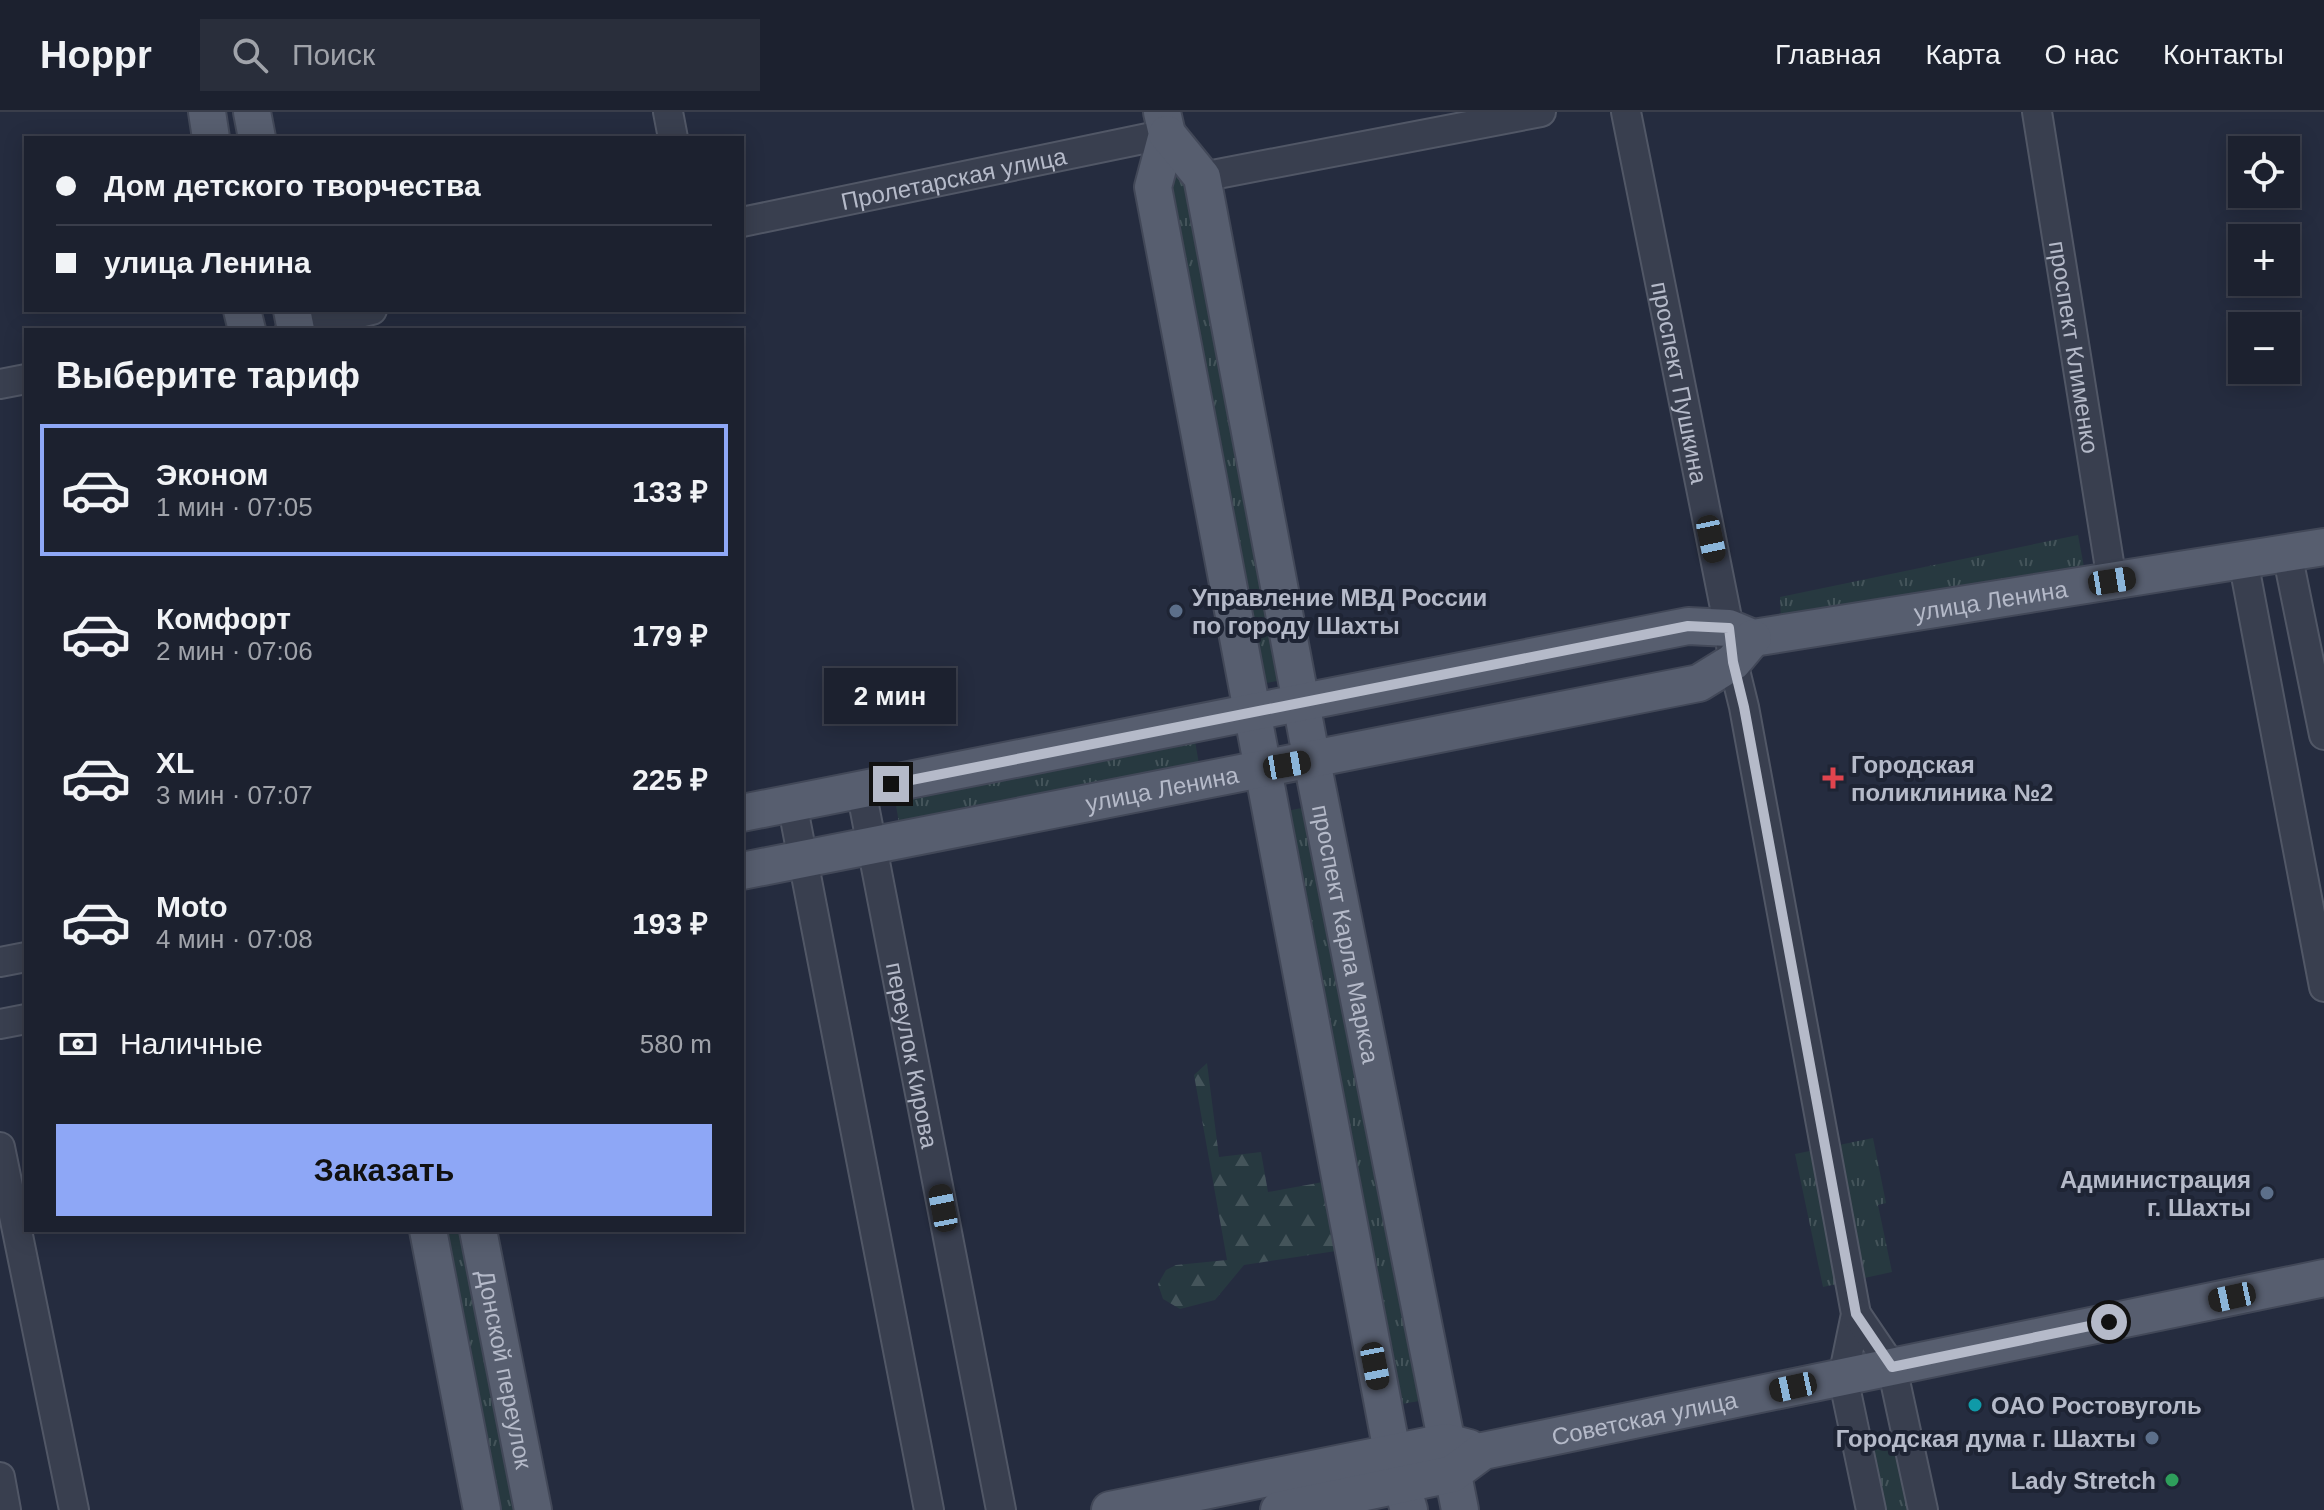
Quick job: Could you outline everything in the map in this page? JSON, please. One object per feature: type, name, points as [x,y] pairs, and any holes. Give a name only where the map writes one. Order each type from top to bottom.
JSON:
[{"type":"main road","points":[[207,112],[211,136]]},
{"type":"main road","points":[[252,112],[257,136]]},
{"type":"main road","points":[[1165,123],[1153,187],[1392,1452],[1405,1498]]},
{"type":"main road","name":"проспект Карла Маркса","points":[[1165,123],[1202,177],[1312,761],[1460,1510]]},
{"type":"main road","name":"улица Ленина","points":[[744,813],[1688,626],[1738,643],[2324,547]]},
{"type":"main road","name":"улица Ленина","points":[[744,871],[1699,683],[1738,643]]},
{"type":"main road","name":"Донской переулок","points":[[428,1232],[482,1510]]},
{"type":"main road","name":"Донской переулок","points":[[478,1232],[533,1510]]},
{"type":"main road","name":"Советская улица","points":[[1110,1510],[1392,1452],[1449,1458],[2324,1278]]},
{"type":"main road","name":"Советская улица","points":[[1279,1510],[1405,1498],[1449,1458]]},
{"type":"street","points":[[668,112],[673,136]]},
{"type":"street","points":[[1202,177],[1541,112]]},
{"type":"street","name":"проспект Пушкина","points":[[1626,112],[1738,643],[1744,707],[1856,1314],[1843,1377],[1871,1510]]},
{"type":"street","name":"проспект Клименко","points":[[2037,112],[2112,581]]},
{"type":"street","name":"Пролетарская улица","points":[[744,222],[1165,123]]},
{"type":"street","points":[[293,325],[361,312]]},
{"type":"street","points":[[0,384],[24,379]]},
{"type":"street","points":[[2287,553],[2324,735]]},
{"type":"street","points":[[2243,560],[2324,987]]},
{"type":"street","name":"переулок Кирова","points":[[861,790],[1001,1510]]},
{"type":"street","points":[[792,803],[929,1510]]},
{"type":"street","points":[[0,962],[24,957]]},
{"type":"street","points":[[0,1024],[24,1019]]},
{"type":"street","points":[[0,1147],[74,1510]]},
{"type":"street","name":"проспект Пушкина","points":[[1856,1314],[1892,1367],[1923,1510]]},
{"type":"street","points":[[0,1477],[6,1510]]},
{"type":"green space","points":[[1170,146],[1198,180],[1289,679],[1255,685],[1160,187]]},
{"type":"green space","points":[[2078,535],[2084,567],[1781,622],[1780,597]]},
{"type":"green space","points":[[1194,735],[1199,764],[899,823],[894,794]]},
{"type":"green space","points":[[1311,806],[1425,1400],[1396,1405],[1282,812]]},
{"type":"green space","points":[[1207,1063],[1219,1157],[1261,1152],[1268,1192],[1323,1182],[1336,1251],[1244,1265],[1215,1300],[1180,1309],[1163,1299],[1158,1284],[1166,1270],[1176,1265],[1227,1260],[1194,1075]]},
{"type":"green space","points":[[1873,1138],[1886,1203],[1878,1205],[1892,1272],[1823,1287],[1795,1154]]},
{"type":"green space","points":[[440,1232],[469,1232],[524,1510],[497,1510]]},
{"type":"green space","points":[[1901,1429],[1919,1510],[1876,1510],[1859,1439]]},
{"type":"place","name":"Управление МВД России по городу Шахты","points":[[1176,611]]},
{"type":"place","name":"Городская поликлиника №2","points":[[1833,778]]},
{"type":"place","name":"Администрация г. Шахты","points":[[2267,1193]]},
{"type":"place","name":"ОАО Ростовуголь","points":[[1975,1405]]},
{"type":"place","name":"Городская дума г. Шахты","points":[[2152,1438]]},
{"type":"place","name":"Lady Stretch","points":[[2172,1480]]},
{"type":"route","points":[[891,784],[1688,626],[1729,628],[1856,1314],[1892,1367],[2109,1322]]}]
